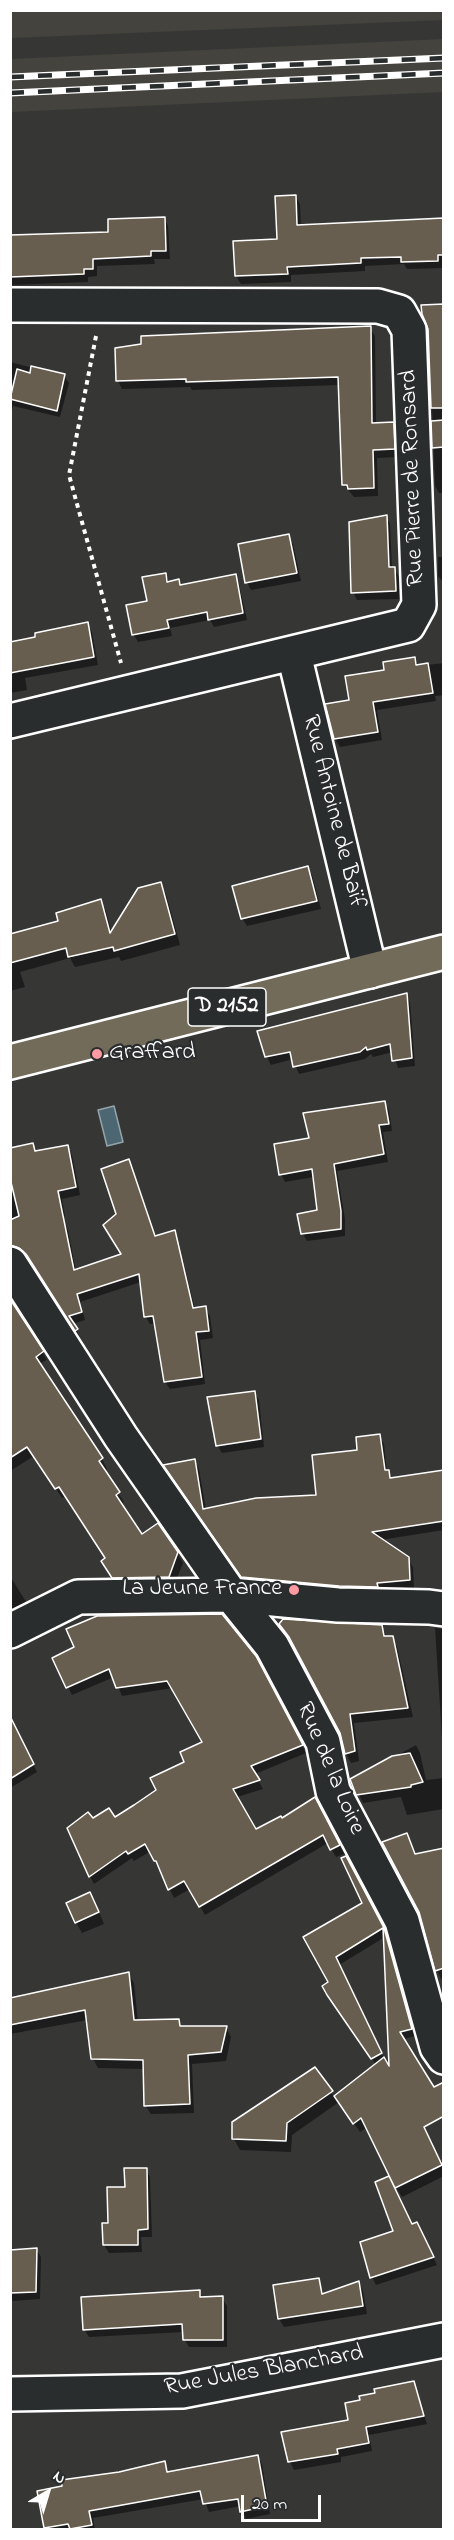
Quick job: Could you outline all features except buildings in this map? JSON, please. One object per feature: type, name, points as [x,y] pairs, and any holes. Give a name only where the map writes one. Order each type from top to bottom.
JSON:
[{"type":"main road","name":"D 2152","points":[[10,1062],[444,952]]},
{"type":"street","name":"Rue Pierre de Ronsard","points":[[10,305],[378,306],[399,312],[409,330],[419,605],[408,625],[10,721]]},
{"type":"street","name":"Rue Antoine de Baïf","points":[[294,654],[370,971]]},
{"type":"street","name":"Rue de la Loire","points":[[10,1264],[121,1437],[231,1594],[272,1646],[323,1742],[333,1791],[402,1921],[437,2047],[444,2057]]},
{"type":"street","points":[[10,1631],[78,1597],[231,1594],[338,1605],[429,1606],[444,1609]]},
{"type":"street","name":"Rue Jules Blanchard","points":[[10,2394],[182,2391],[444,2340]]},
{"type":"path","points":[[102,305],[69,475],[129,693]]},
{"type":"shaded area","points":[[443,10],[443,20],[11,38],[11,11]]},
{"type":"shaded area","points":[[443,39],[443,92],[11,112],[11,59]]},
{"type":"water","points":[[114,1106],[123,1142],[107,1146],[98,1110]]},
{"type":"railway","points":[[10,77],[444,58]]},
{"type":"railway","points":[[10,93],[444,73]]},
{"type":"place","name":"Graffard","points":[[97,1054]]},
{"type":"place","name":"La Jeune France","points":[[294,1590]]}]
